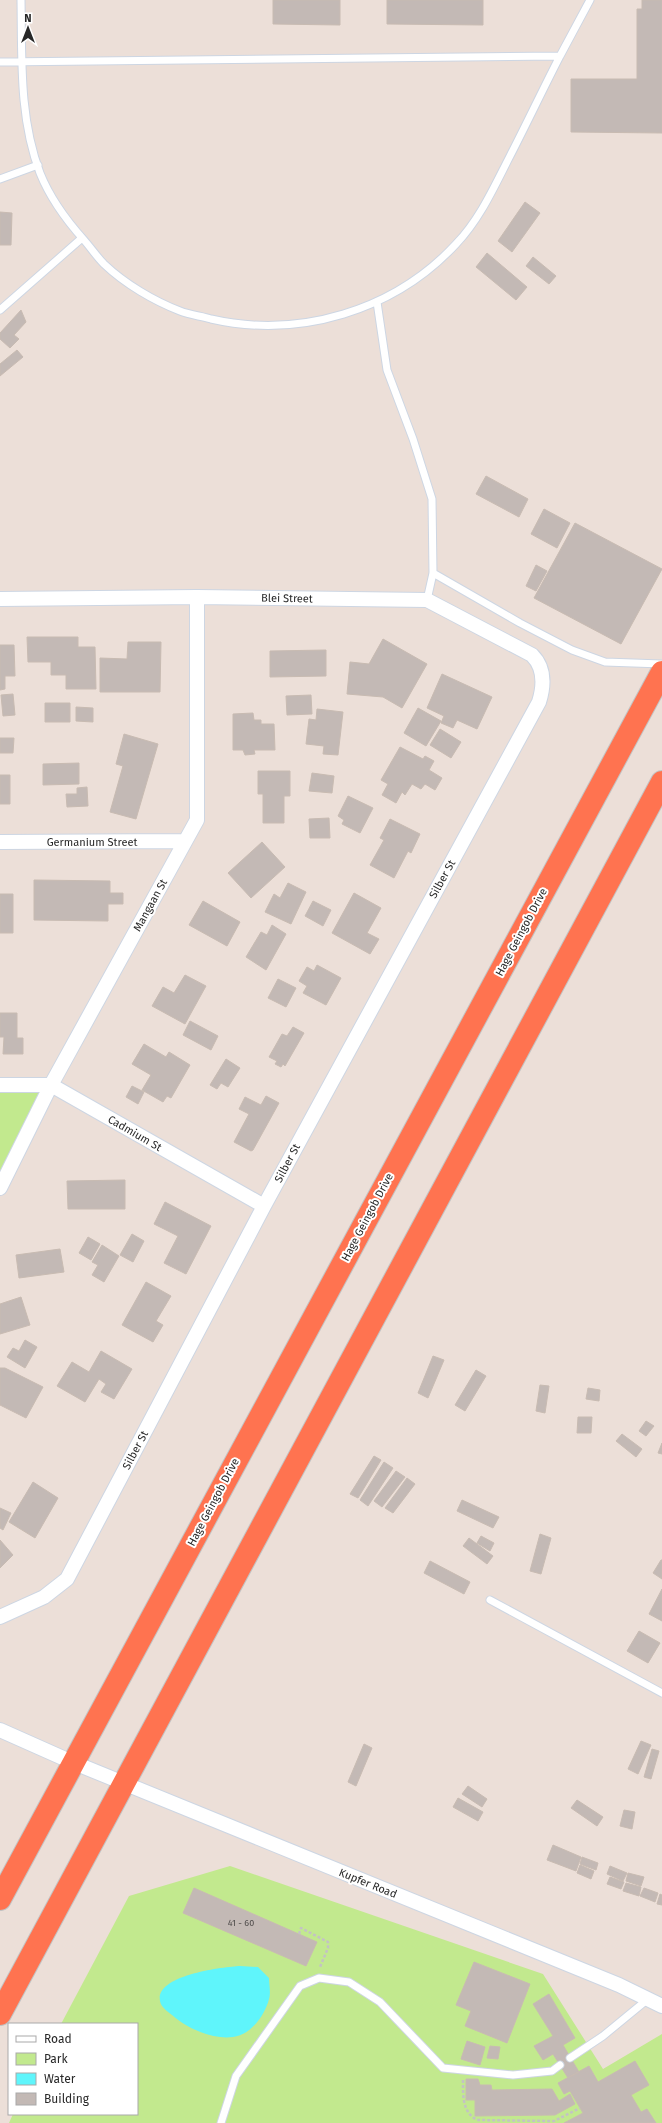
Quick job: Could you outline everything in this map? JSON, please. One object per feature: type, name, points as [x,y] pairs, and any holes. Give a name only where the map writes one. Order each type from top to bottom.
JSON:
[{"type":"highway","name":"Hage Geingob Drive","points":[[0,1899],[72,1762],[662,672]]},
{"type":"highway","points":[[0,2014],[662,782]]},
{"type":"street","name":"Blei Street","points":[[0,599],[197,597],[427,600],[532,655],[541,668],[543,680]]},
{"type":"street","name":"Mangaan St","points":[[0,1188],[51,1085],[184,841],[195,825],[198,815],[197,597]]},
{"type":"street","name":"Silber St","points":[[0,1618],[44,1597],[67,1578],[264,1206],[539,702],[543,680]]},
{"type":"street","name":"Germanium Street","points":[[0,842],[184,841]]},
{"type":"street","name":"Cadmium St","points":[[0,1085],[51,1085],[264,1206]]},
{"type":"street","name":"Kupfer Road","points":[[0,1730],[72,1762],[619,1985],[662,2006]]},
{"type":"lane","points":[[21,0],[22,62],[26,127],[38,165],[61,213],[105,264],[141,291],[181,312],[225,322],[264,326],[296,325],[334,317],[377,302],[423,274],[456,244],[484,207],[590,0]]},
{"type":"lane","points":[[0,62],[560,56]]},
{"type":"lane","points":[[0,179],[38,165]]},
{"type":"lane","points":[[0,310],[82,238]]},
{"type":"lane","points":[[377,302],[387,370],[413,439],[432,499],[433,573],[427,600]]},
{"type":"lane","points":[[433,573],[520,623],[572,650],[605,662],[662,664]]},
{"type":"lane","points":[[490,1600],[662,1693]]},
{"type":"lane","points":[[221,2123],[236,2076],[300,1986],[319,1978],[349,1982],[380,2002],[440,2066],[446,2069],[513,2075],[537,2074],[552,2071],[560,2065]]},
{"type":"lane","points":[[570,2058],[603,2036],[648,1999]]},
{"type":"path","points":[[299,1934],[301,1928],[328,1942],[319,1978]]},
{"type":"path","points":[[464,2071],[465,2104],[472,2117],[477,2120],[554,2121],[580,2108]]},
{"type":"green space","points":[[0,1085],[51,1085],[0,1188]]},
{"type":"green space","points":[[230,1866],[543,1974],[603,2069],[662,2034],[662,2123],[9,2123],[13,2115],[138,2115],[138,2023],[62,2023],[129,1896]]},
{"type":"water","points":[[240,1966],[258,1967],[269,1978],[270,1997],[261,2018],[251,2028],[240,2035],[233,2037],[217,2037],[200,2032],[178,2020],[164,2009],[160,2001],[161,1992],[168,1985],[179,1979],[192,1974],[220,1968]]},
{"type":"building","points":[[273,0],[340,0],[340,25],[273,24]]},
{"type":"building","points":[[387,0],[483,0],[483,25],[387,24]]},
{"type":"building","points":[[642,0],[662,0],[662,133],[571,132],[571,79],[637,79],[637,9],[642,9]]},
{"type":"building","points":[[525,202],[540,213],[512,252],[498,241]]},
{"type":"building","points":[[0,212],[12,213],[11,245],[0,245]]},
{"type":"building","points":[[487,253],[527,287],[516,300],[476,267]]},
{"type":"building","points":[[533,257],[556,276],[549,284],[526,266]]},
{"type":"building","points":[[21,310],[26,322],[14,335],[19,339],[10,348],[0,339],[0,333]]},
{"type":"building","points":[[17,350],[23,357],[0,376],[0,364]]},
{"type":"building","points":[[486,476],[528,499],[519,517],[476,494]]},
{"type":"building","points":[[544,509],[570,523],[557,548],[531,534]]},
{"type":"building","points":[[575,523],[662,569],[621,644],[534,598]]},
{"type":"building","points":[[536,565],[547,571],[536,591],[526,586]]},
{"type":"building","points":[[27,637],[78,637],[78,647],[95,647],[96,689],[66,689],[66,675],[51,675],[51,662],[28,662]]},
{"type":"building","points":[[383,639],[427,664],[402,708],[383,697],[347,694],[350,662],[369,664]]},
{"type":"building","points":[[128,642],[161,642],[160,692],[100,692],[100,658],[127,659]]},
{"type":"building","points":[[0,645],[14,645],[15,676],[5,676],[5,689],[0,690]]},
{"type":"building","points":[[326,650],[326,676],[270,677],[270,651]]},
{"type":"building","points":[[442,674],[492,697],[477,729],[457,720],[453,728],[441,723],[444,716],[427,708]]},
{"type":"building","points":[[13,694],[15,715],[3,716],[1,695]]},
{"type":"building","points":[[311,695],[312,714],[287,715],[286,696]]},
{"type":"building","points":[[45,703],[70,703],[70,722],[45,722]]},
{"type":"building","points":[[76,707],[93,708],[93,722],[76,721]]},
{"type":"building","points":[[418,708],[441,721],[426,746],[404,733]]},
{"type":"building","points":[[317,709],[343,712],[338,755],[323,754],[324,746],[306,744],[309,719],[316,720]]},
{"type":"building","points":[[253,713],[254,720],[261,720],[261,724],[274,724],[275,750],[254,750],[255,754],[245,755],[243,750],[233,750],[233,714]]},
{"type":"building","points":[[440,729],[461,742],[451,758],[430,745]]},
{"type":"building","points":[[124,734],[158,744],[136,819],[110,812],[123,766],[116,764]]},
{"type":"building","points":[[0,738],[14,738],[13,753],[0,753]]},
{"type":"building","points":[[400,747],[423,759],[425,756],[434,761],[429,770],[442,778],[435,790],[425,784],[421,789],[412,784],[405,795],[402,792],[396,803],[382,795],[388,784],[381,780]]},
{"type":"building","points":[[79,763],[79,784],[43,785],[43,764]]},
{"type":"building","points":[[258,771],[290,771],[290,796],[284,796],[284,823],[263,823],[263,794],[258,794]]},
{"type":"building","points":[[312,773],[334,776],[332,793],[309,791]]},
{"type":"building","points":[[0,775],[10,775],[10,804],[0,804]]},
{"type":"building","points":[[87,787],[88,806],[67,807],[66,794],[77,794],[77,788]]},
{"type":"building","points":[[348,796],[373,808],[360,833],[342,824],[344,820],[338,816]]},
{"type":"building","points":[[329,818],[330,838],[310,838],[309,819]]},
{"type":"building","points":[[390,819],[420,834],[411,853],[408,851],[394,878],[370,865],[384,840],[380,838]]},
{"type":"building","points":[[262,842],[285,867],[251,898],[228,873]]},
{"type":"building","points":[[34,880],[110,881],[110,893],[123,893],[123,904],[108,904],[108,921],[34,920]]},
{"type":"building","points":[[288,883],[306,892],[291,924],[265,912],[274,894],[280,898]]},
{"type":"building","points":[[354,893],[381,908],[367,933],[379,939],[370,954],[332,933]]},
{"type":"building","points":[[0,894],[13,894],[13,933],[0,933]]},
{"type":"building","points":[[203,901],[240,922],[227,946],[189,925]]},
{"type":"building","points":[[313,901],[331,910],[323,926],[305,916]]},
{"type":"building","points":[[272,925],[286,934],[266,970],[246,957],[261,932],[267,935]]},
{"type":"building","points":[[317,965],[341,978],[326,1005],[303,993],[307,986],[299,981],[307,967],[314,971]]},
{"type":"building","points":[[185,975],[206,986],[185,1024],[152,1006],[163,987],[174,993]]},
{"type":"building","points":[[278,979],[296,988],[286,1007],[268,998]]},
{"type":"building","points":[[0,1013],[17,1013],[17,1038],[23,1038],[23,1054],[3,1054],[4,1037],[0,1037]]},
{"type":"building","points":[[190,1021],[218,1036],[211,1050],[183,1035]]},
{"type":"building","points":[[293,1027],[304,1033],[285,1066],[283,1064],[281,1067],[275,1064],[277,1061],[269,1057],[282,1034],[287,1036]]},
{"type":"building","points":[[144,1044],[166,1057],[169,1052],[190,1065],[171,1098],[167,1096],[163,1102],[142,1090],[151,1075],[132,1064]]},
{"type":"building","points":[[226,1059],[240,1068],[228,1087],[221,1083],[217,1089],[210,1085]]},
{"type":"building","points":[[132,1086],[144,1092],[138,1104],[126,1097]]},
{"type":"building","points":[[266,1096],[279,1103],[253,1150],[251,1151],[234,1142],[249,1114],[239,1109],[245,1097],[261,1105]]},
{"type":"building","points":[[125,1180],[125,1209],[68,1209],[67,1181]]},
{"type":"building","points":[[165,1202],[211,1226],[186,1274],[164,1263],[178,1236],[154,1224]]},
{"type":"building","points":[[132,1234],[144,1241],[133,1262],[120,1255]]},
{"type":"building","points":[[88,1237],[100,1244],[91,1260],[79,1253]]},
{"type":"building","points":[[102,1245],[119,1256],[104,1282],[92,1275],[98,1265],[92,1262]]},
{"type":"building","points":[[60,1249],[64,1272],[19,1278],[16,1255]]},
{"type":"building","points":[[146,1282],[171,1296],[156,1321],[163,1325],[153,1342],[122,1325]]},
{"type":"building","points":[[21,1297],[30,1325],[0,1334],[0,1304]]},
{"type":"building","points":[[25,1340],[37,1347],[25,1368],[7,1357],[13,1348],[19,1351]]},
{"type":"building","points":[[101,1351],[132,1369],[114,1399],[101,1392],[106,1384],[99,1379],[85,1402],[57,1386],[72,1362],[89,1372]]},
{"type":"building","points":[[433,1356],[444,1360],[428,1398],[418,1393]]},
{"type":"building","points":[[0,1368],[5,1368],[43,1387],[26,1418],[0,1405]]},
{"type":"building","points":[[476,1370],[486,1376],[465,1411],[455,1405]]},
{"type":"building","points":[[540,1385],[549,1386],[545,1413],[536,1411]]},
{"type":"building","points":[[588,1388],[600,1390],[599,1401],[586,1399]]},
{"type":"building","points":[[578,1417],[592,1417],[591,1433],[577,1433]]},
{"type":"building","points":[[646,1421],[654,1426],[646,1436],[639,1431]]},
{"type":"building","points":[[622,1434],[642,1449],[636,1457],[616,1441]]},
{"type":"building","points":[[662,1443],[662,1454],[658,1453]]},
{"type":"building","points":[[374,1456],[381,1460],[358,1498],[350,1494]]},
{"type":"building","points":[[384,1462],[393,1468],[368,1506],[360,1500]]},
{"type":"building","points":[[396,1471],[405,1477],[382,1507],[374,1501]]},
{"type":"building","points":[[407,1478],[415,1484],[393,1513],[385,1508]]},
{"type":"building","points":[[33,1482],[58,1498],[35,1538],[9,1522]]},
{"type":"building","points":[[462,1500],[499,1517],[493,1528],[457,1511]]},
{"type":"building","points":[[0,1508],[11,1513],[3,1530],[0,1528]]},
{"type":"building","points":[[540,1534],[551,1538],[541,1574],[530,1571]]},
{"type":"building","points":[[481,1536],[494,1543],[490,1551],[477,1543]]},
{"type":"building","points":[[469,1538],[493,1556],[487,1564],[463,1546]]},
{"type":"building","points":[[0,1540],[13,1555],[0,1568]]},
{"type":"building","points":[[662,1560],[662,1579],[653,1573]]},
{"type":"building","points":[[430,1561],[470,1582],[464,1594],[424,1573]]},
{"type":"building","points":[[662,1589],[662,1621],[649,1614]]},
{"type":"building","points":[[639,1631],[660,1643],[648,1663],[627,1651]]},
{"type":"building","points":[[641,1741],[651,1745],[638,1774],[628,1769]]},
{"type":"building","points":[[364,1744],[372,1748],[356,1786],[348,1782]]},
{"type":"building","points":[[652,1749],[659,1751],[651,1779],[644,1777]]},
{"type":"building","points":[[468,1786],[487,1799],[482,1807],[462,1794]]},
{"type":"building","points":[[458,1798],[483,1812],[478,1821],[453,1807]]},
{"type":"building","points":[[577,1800],[603,1817],[597,1826],[571,1808]]},
{"type":"building","points":[[624,1810],[635,1812],[632,1829],[620,1826]]},
{"type":"building","points":[[553,1845],[581,1857],[576,1871],[547,1860]]},
{"type":"building","points":[[582,1857],[598,1863],[596,1870],[580,1864]]},
{"type":"building","points":[[580,1865],[594,1871],[591,1879],[577,1873]]},
{"type":"building","points":[[610,1866],[627,1873],[623,1881],[607,1874]]},
{"type":"building","points":[[628,1873],[644,1877],[641,1886],[626,1881]]},
{"type":"building","points":[[610,1877],[624,1882],[621,1889],[607,1884]]},
{"type":"building","points":[[626,1883],[641,1887],[639,1896],[623,1891]]},
{"type":"building","points":[[194,1888],[317,1942],[306,1966],[183,1913]]},
{"type":"building","points":[[644,1888],[658,1893],[655,1902],[640,1896]]},
{"type":"building","points":[[660,1894],[662,1895],[662,1905],[657,1904]]},
{"type":"building","points":[[474,1962],[530,1984],[507,2043],[465,2026],[471,2011],[456,2005]]},
{"type":"building","points":[[549,1994],[575,2038],[563,2045],[579,2072],[568,2078],[553,2054],[543,2060],[534,2046],[553,2036],[533,2004]]},
{"type":"building","points":[[467,2041],[485,2047],[480,2065],[461,2059]]},
{"type":"building","points":[[490,2046],[500,2047],[498,2059],[487,2058]]},
{"type":"building","points":[[635,2061],[649,2085],[631,2095],[641,2112],[647,2109],[656,2123],[564,2123],[583,2113],[570,2091],[564,2094],[558,2083],[589,2066],[598,2082]]},
{"type":"building","points":[[466,2079],[478,2079],[480,2085],[491,2085],[492,2090],[552,2089],[559,2101],[570,2094],[575,2104],[555,2115],[475,2116],[475,2100],[466,2100]]}]
